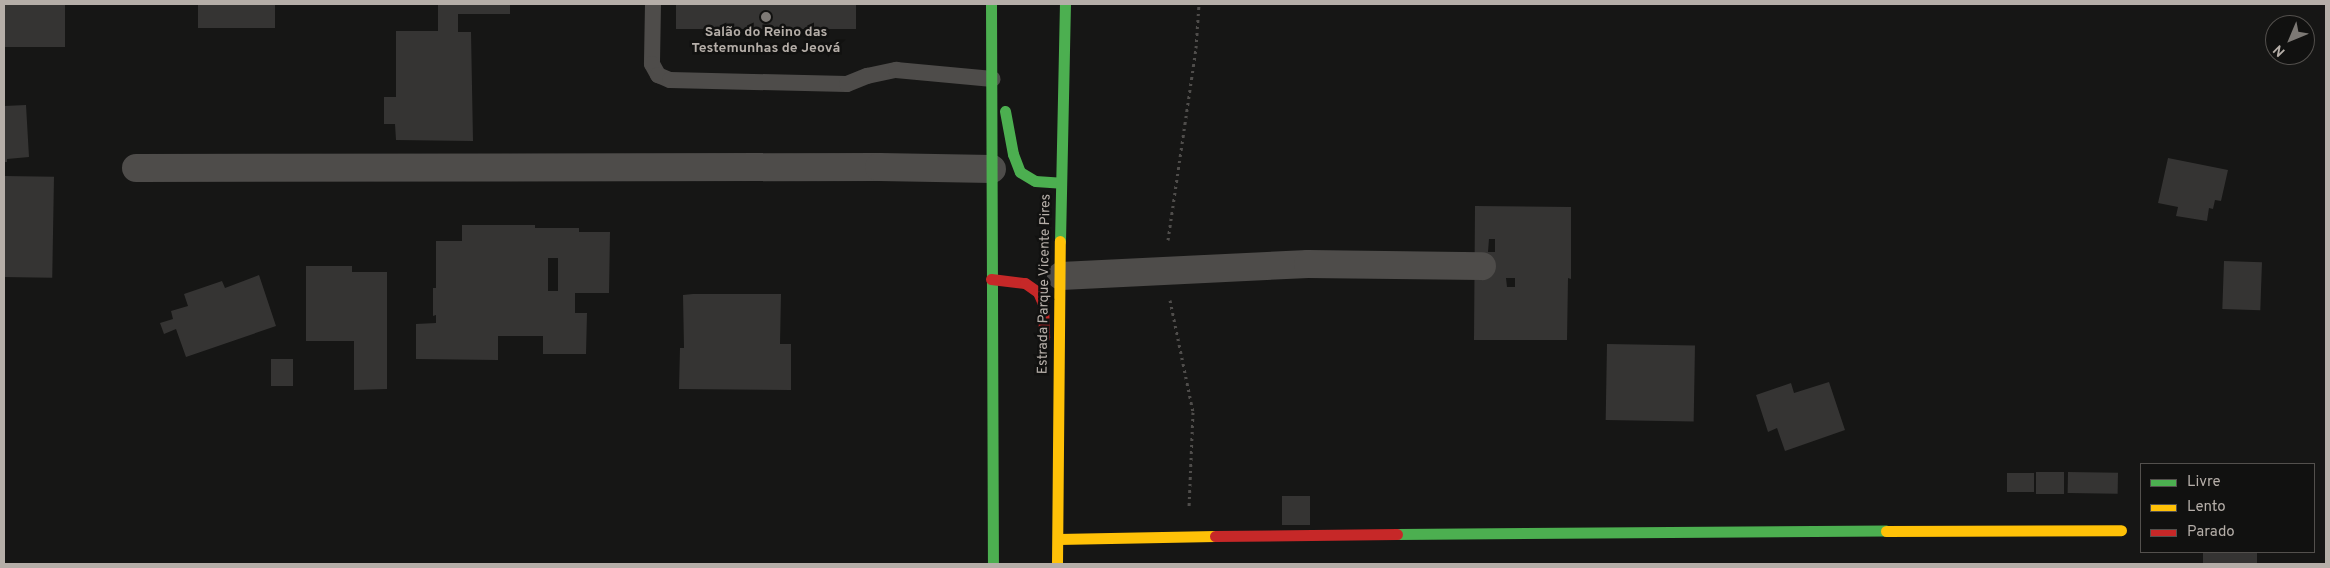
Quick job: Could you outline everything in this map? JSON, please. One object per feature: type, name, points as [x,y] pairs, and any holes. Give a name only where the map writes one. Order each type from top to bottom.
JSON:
[{"type":"main road","points":[[991,4],[993,564]]},
{"type":"main road","name":"Estrada Parque Vicente Pires","points":[[1058,564],[1058,369],[1065,4]]},
{"type":"main road","points":[[992,72],[1000,78],[1013,154],[1020,172],[1035,181],[1061,183]]},
{"type":"main road","points":[[991,279],[1025,282],[1038,292],[1043,304],[1046,352],[1058,369]]},
{"type":"main road","points":[[1058,539],[1317,534],[2121,530]]},
{"type":"street","points":[[136,168],[812,166],[992,169]]},
{"type":"street","points":[[1061,276],[1308,264],[1482,266]]},
{"type":"lane","points":[[653,4],[652,64],[658,75],[670,80],[847,84],[867,76],[896,70],[992,72]]},
{"type":"building","points":[[4,4],[65,4],[65,47],[4,47]]},
{"type":"building","points":[[198,4],[275,4],[275,28],[198,28]]},
{"type":"building","points":[[438,4],[510,4],[510,14],[458,14],[458,32],[471,32],[473,141],[396,140],[395,124],[384,124],[384,97],[396,97],[396,31],[438,31]]},
{"type":"building","name":"Salão do Reino das Testemunhas de Jeová","points":[[676,4],[856,4],[856,29],[676,29]]},
{"type":"building","points":[[26,105],[29,157],[7,159],[7,162],[4,162],[4,106]]},
{"type":"building","points":[[2168,158],[2228,170],[2221,201],[2215,200],[2213,209],[2209,208],[2207,221],[2176,216],[2178,207],[2158,203]]},
{"type":"building","points":[[4,176],[54,177],[52,278],[4,277]]},
{"type":"building","points":[[1475,206],[1571,207],[1571,279],[1568,278],[1567,340],[1474,340]],"holes":[[[1489,239],[1495,239],[1495,252],[1488,252]],[[1506,278],[1515,278],[1515,287],[1507,287]]]},
{"type":"building","points":[[462,225],[535,225],[535,228],[579,228],[579,232],[610,232],[609,293],[575,293],[575,313],[587,313],[586,354],[543,354],[543,336],[498,336],[498,360],[416,359],[416,324],[436,323],[436,315],[433,316],[433,288],[436,288],[436,241],[462,241]],"holes":[[[548,258],[558,258],[558,291],[548,291]]]},
{"type":"building","points":[[2224,261],[2262,262],[2260,310],[2222,309]]},
{"type":"building","points":[[306,266],[352,266],[352,272],[387,272],[387,389],[354,390],[354,341],[306,341]]},
{"type":"building","points":[[259,275],[276,326],[186,357],[176,329],[164,334],[160,323],[173,319],[171,311],[188,306],[184,294],[222,281],[225,288]]},
{"type":"building","points":[[781,294],[780,344],[791,344],[791,390],[679,389],[680,348],[684,348],[683,295]]},
{"type":"building","points":[[1607,344],[1695,346],[1694,422],[1606,420]]},
{"type":"building","points":[[271,359],[293,359],[293,386],[271,386]]},
{"type":"building","points":[[1829,382],[1845,430],[1785,451],[1777,428],[1768,432],[1756,395],[1791,383],[1794,393]]},
{"type":"building","points":[[2036,472],[2064,472],[2064,494],[2036,494]]},
{"type":"building","points":[[2068,472],[2118,473],[2118,494],[2068,493]]},
{"type":"building","points":[[2007,473],[2034,473],[2034,492],[2007,492]]},
{"type":"building","points":[[1282,496],[1310,496],[1310,525],[1282,525]]},
{"type":"building","points":[[2203,553],[2257,553],[2257,564],[2203,564]]},
{"type":"traffic: fast","points":[[991,4],[993,564]]},
{"type":"traffic: fast","points":[[1060,241],[1065,4]]},
{"type":"traffic: fast","points":[[1005,111],[1013,154],[1020,172],[1035,181],[1061,183]]},
{"type":"traffic: fast","points":[[1397,534],[1886,531]]},
{"type":"traffic: slow","points":[[1057,564],[1060,241]]},
{"type":"traffic: slow","points":[[1886,531],[2121,530]]},
{"type":"traffic: slow","points":[[1058,539],[1215,536]]},
{"type":"traffic: jam","points":[[991,279],[1025,283],[1038,292],[1043,304],[1044,337]]},
{"type":"traffic: jam","points":[[1215,536],[1397,534]]},
{"type":"place","name":"Salão do Reino das Testemunhas de Jeová","points":[[766,17]]}]
